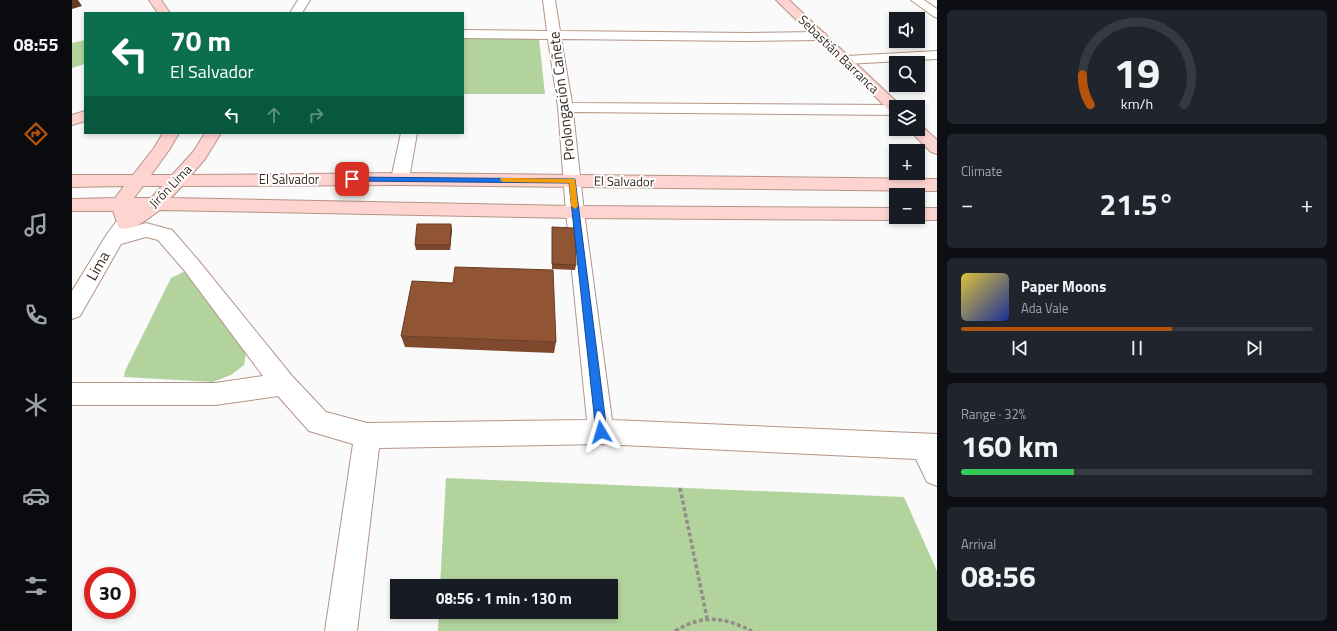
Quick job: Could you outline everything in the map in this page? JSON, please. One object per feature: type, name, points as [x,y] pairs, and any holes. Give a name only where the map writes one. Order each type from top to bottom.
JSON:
[{"type":"street","points":[[155,0],[163,12]]},
{"type":"street","points":[[297,12],[304,0]]},
{"type":"street","name":"Prolongación Cañete","points":[[549,0],[556,35],[565,107],[575,212],[601,432]]},
{"type":"street","name":"Sebastián Barranca","points":[[782,0],[889,103]]},
{"type":"street","points":[[917,0],[937,14]]},
{"type":"street","points":[[464,34],[748,37],[821,36]]},
{"type":"street","points":[[846,60],[937,55]]},
{"type":"street","points":[[565,107],[889,110]]},
{"type":"street","points":[[72,120],[84,116]]},
{"type":"street","name":"Jirón Lima","points":[[120,204],[170,134]]},
{"type":"street","name":"Jirón Lima","points":[[120,231],[156,204],[200,154],[211,134]]},
{"type":"street","points":[[400,179],[409,134]]},
{"type":"street","points":[[923,136],[937,149]]},
{"type":"street","name":"El Salvador","points":[[72,181],[139,179],[400,179],[937,186]]},
{"type":"street","points":[[120,204],[120,231],[146,230],[165,234],[191,265],[283,384],[318,422],[367,436],[601,432],[930,447],[937,472]]},
{"type":"street","name":"El Salvador","points":[[72,205],[156,204],[575,212],[889,214]]},
{"type":"street","points":[[925,214],[937,214]]},
{"type":"street","name":"Lima","points":[[72,310],[120,231]]},
{"type":"street","points":[[72,394],[214,394],[283,384]]},
{"type":"street","points":[[341,631],[367,436]]},
{"type":"path","points":[[680,488],[707,618]]},
{"type":"path","points":[[675,631],[686,623],[707,618],[734,622],[752,631]]},
{"type":"green space","points":[[464,39],[539,39],[545,94],[464,94]]},
{"type":"green space","points":[[84,40],[84,64],[72,68],[72,43]]},
{"type":"green space","points":[[187,270],[195,272],[246,353],[244,365],[231,375],[213,382],[124,377],[125,371],[171,278]]},
{"type":"green space","points":[[446,478],[904,497],[937,571],[937,631],[438,631],[439,619],[618,619],[618,579],[440,579]]},
{"type":"building","points":[[417,224],[451,224],[450,245],[415,245]]},
{"type":"building","points":[[552,227],[575,228],[576,265],[552,264]]},
{"type":"building","points":[[455,267],[553,270],[556,342],[401,336],[412,281],[453,283]]},
{"type":"slow traffic","points":[[503,180],[572,181],[575,206]]},
{"type":"route","points":[[352,179],[572,181],[601,432]]}]
